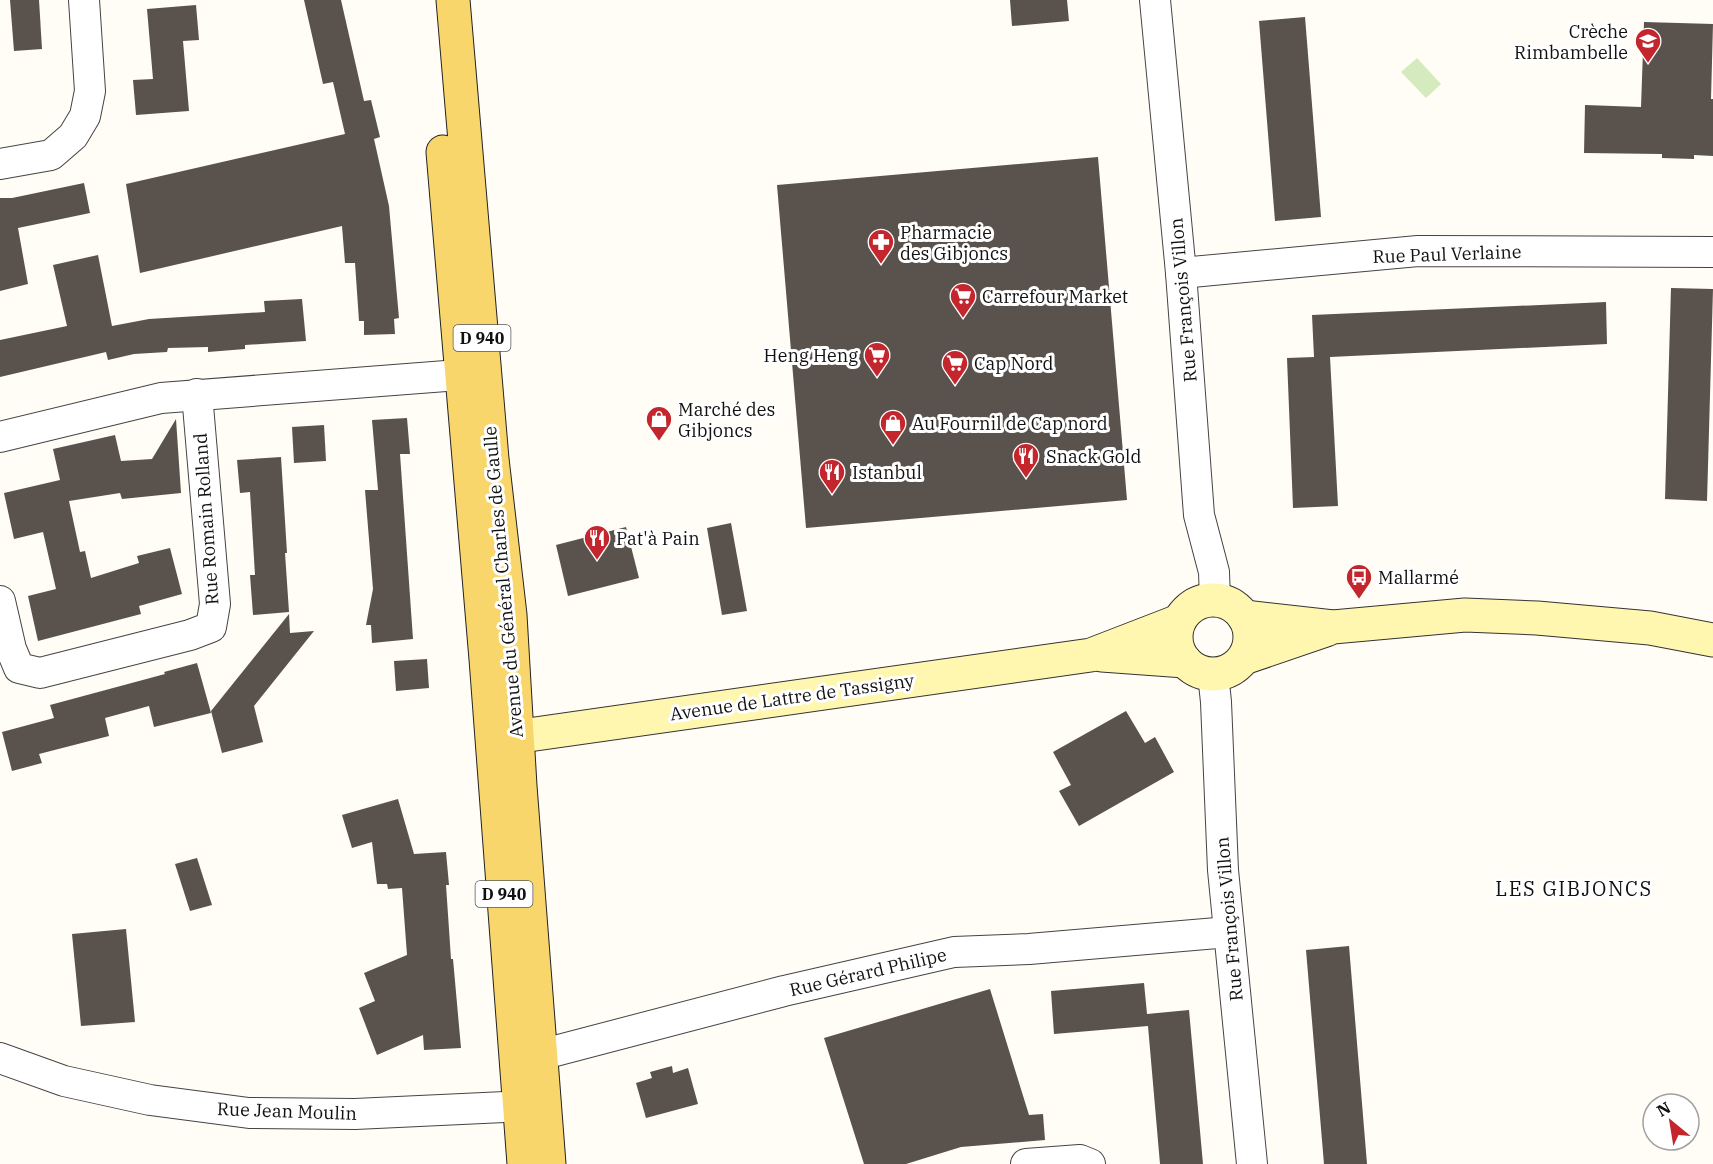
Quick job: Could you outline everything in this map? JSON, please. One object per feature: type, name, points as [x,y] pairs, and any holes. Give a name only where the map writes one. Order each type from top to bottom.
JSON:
[{"type":"main road","name":"Avenue du Général Charles de Gaulle","points":[[431,0],[473,374],[510,615],[505,738],[532,1105],[549,1164]]},
{"type":"main road","name":"Avenue du Général Charles de Gaulle","points":[[453,0],[473,374]]},
{"type":"main road","points":[[1244,658],[1250,637],[1249,627],[1244,617],[1227,602],[1204,601],[1194,605],[1179,621],[1176,644],[1199,668],[1225,672],[1244,658],[1333,627]]},
{"type":"main road","points":[[1244,617],[1333,627],[1465,615],[1650,628],[1708,637]]},
{"type":"main road","name":"Avenue de Lattre de Tassigny","points":[[505,738],[1091,655],[1179,621]]},
{"type":"main road","name":"Avenue de Lattre de Tassigny","points":[[1091,655],[1199,668]]},
{"type":"main road","name":"Avenue du Général Charles de Gaulle","points":[[524,1164],[532,1105]]},
{"type":"street","points":[[0,164],[51,155],[74,136],[85,116],[90,91],[84,0]]},
{"type":"street","name":"Rue François Villon","points":[[1155,0],[1181,273],[1199,515],[1214,572],[1215,600]]},
{"type":"street","name":"Rue Paul Verlaine","points":[[1181,273],[1418,251],[1713,252]]},
{"type":"street","points":[[0,437],[161,398],[473,374]]},
{"type":"street","name":"Rue Romain Rolland","points":[[0,601],[11,649],[19,668],[39,674],[190,635],[211,627],[215,604],[197,394]]},
{"type":"street","name":"Rue François Villon","points":[[1199,668],[1223,870],[1252,1164]]},
{"type":"street","name":"Rue Gérard Philipe","points":[[528,1058],[784,991],[954,952],[1029,949],[1228,932]]},
{"type":"street","name":"Rue Jean Moulin","points":[[0,1058],[64,1081],[150,1100],[249,1113],[355,1114],[532,1105]]},
{"type":"street","points":[[1026,1164],[1080,1160],[1090,1164]]},
{"type":"green space","points":[[1417,58],[1441,84],[1426,98],[1401,72]]},
{"type":"building","points":[[10,0],[39,0],[42,49],[14,51]]},
{"type":"building","points":[[304,0],[341,0],[364,101],[371,100],[380,137],[374,139],[389,206],[399,318],[394,319],[395,334],[364,335],[364,321],[359,321],[355,263],[345,263],[342,226],[140,273],[126,184],[345,134],[333,82],[323,84]]},
{"type":"building","points":[[1010,0],[1067,0],[1069,21],[1012,26]]},
{"type":"building","points":[[196,5],[199,40],[183,41],[189,111],[136,115],[133,80],[153,79],[147,9]]},
{"type":"building","points":[[1305,17],[1321,217],[1275,221],[1259,21]]},
{"type":"building","points":[[1644,22],[1713,24],[1711,99],[1713,99],[1713,156],[1694,155],[1694,159],[1662,158],[1662,154],[1584,153],[1585,105],[1641,107]]},
{"type":"building","points":[[1098,157],[1127,500],[806,528],[777,185]]},
{"type":"building","points":[[84,183],[90,213],[18,228],[28,284],[0,291],[0,198],[12,198]]},
{"type":"building","points":[[98,255],[112,326],[149,319],[265,312],[264,301],[302,299],[306,341],[245,345],[245,349],[208,352],[208,347],[168,348],[167,352],[134,354],[108,360],[106,352],[0,377],[0,340],[67,326],[53,265]]},
{"type":"building","points":[[1671,288],[1713,289],[1707,501],[1665,499]]},
{"type":"building","points":[[1606,302],[1607,344],[1330,357],[1338,506],[1293,508],[1287,358],[1314,357],[1312,315]]},
{"type":"building","points":[[407,418],[410,454],[400,454],[413,639],[372,643],[371,625],[366,625],[373,589],[365,490],[378,490],[372,420]]},
{"type":"building","points":[[176,419],[181,493],[122,499],[120,493],[69,501],[80,552],[85,551],[91,578],[139,563],[137,556],[170,548],[182,594],[139,606],[141,614],[38,641],[28,596],[56,589],[43,532],[14,539],[4,493],[60,480],[53,449],[115,435],[121,461],[152,459]]},
{"type":"building","points":[[324,425],[326,461],[294,463],[292,427]]},
{"type":"building","points":[[281,457],[289,612],[253,615],[250,575],[255,575],[250,492],[240,493],[237,460]]},
{"type":"building","points":[[731,523],[747,611],[722,615],[707,528]]},
{"type":"building","name":"Pat'à Pain","points":[[626,527],[639,578],[568,596],[556,545]]},
{"type":"building","points":[[289,614],[290,633],[314,631],[254,706],[263,742],[222,753],[211,711]]},
{"type":"building","points":[[427,659],[429,688],[396,691],[394,661]]},
{"type":"building","points":[[197,663],[211,713],[154,727],[149,706],[105,718],[109,736],[39,754],[42,763],[12,771],[2,732],[54,718],[50,705]]},
{"type":"building","points":[[1126,711],[1145,743],[1155,737],[1174,772],[1079,826],[1059,791],[1071,785],[1053,752]]},
{"type":"building","points":[[398,799],[414,854],[446,852],[451,959],[453,959],[461,1048],[424,1050],[423,1035],[377,1055],[359,1008],[375,1001],[364,973],[407,955],[402,888],[388,889],[387,884],[377,884],[372,842],[352,848],[342,815]]},
{"type":"building","points":[[197,858],[212,905],[190,911],[175,864]]},
{"type":"building","points":[[126,929],[135,1022],[81,1026],[72,934]]},
{"type":"building","points":[[1349,946],[1367,1164],[1324,1164],[1306,950]]},
{"type":"building","points":[[1144,983],[1147,1014],[1189,1010],[1203,1164],[1160,1164],[1148,1026],[1054,1034],[1051,991]]},
{"type":"building","points":[[990,989],[1029,1115],[1043,1114],[1045,1140],[961,1147],[906,1164],[864,1164],[824,1038]]},
{"type":"building","points":[[672,1066],[673,1073],[688,1068],[698,1104],[646,1118],[636,1083],[652,1078],[650,1072]]},
{"type":"place","name":"Crèche Rimbambelle","points":[[1648,64]]},
{"type":"place","name":"Pharmacie des Gibjoncs","points":[[881,265]]},
{"type":"place","name":"Carrefour Market","points":[[963,319]]},
{"type":"place","name":"Heng Heng","points":[[877,378]]},
{"type":"place","name":"Cap Nord","points":[[955,386]]},
{"type":"place","name":"Marché des Gibjoncs","points":[[659,442]]},
{"type":"place","name":"Au Fournil de Cap nord","points":[[893,446]]},
{"type":"place","name":"Snack Gold","points":[[1026,479]]},
{"type":"place","name":"Istanbul","points":[[832,495]]},
{"type":"place","name":"Pat'à Pain","points":[[597,561]]},
{"type":"place","name":"Mallarmé","points":[[1359,600]]},
{"type":"district","name":"LES GIBJONCS","points":[[1574,888]]}]
